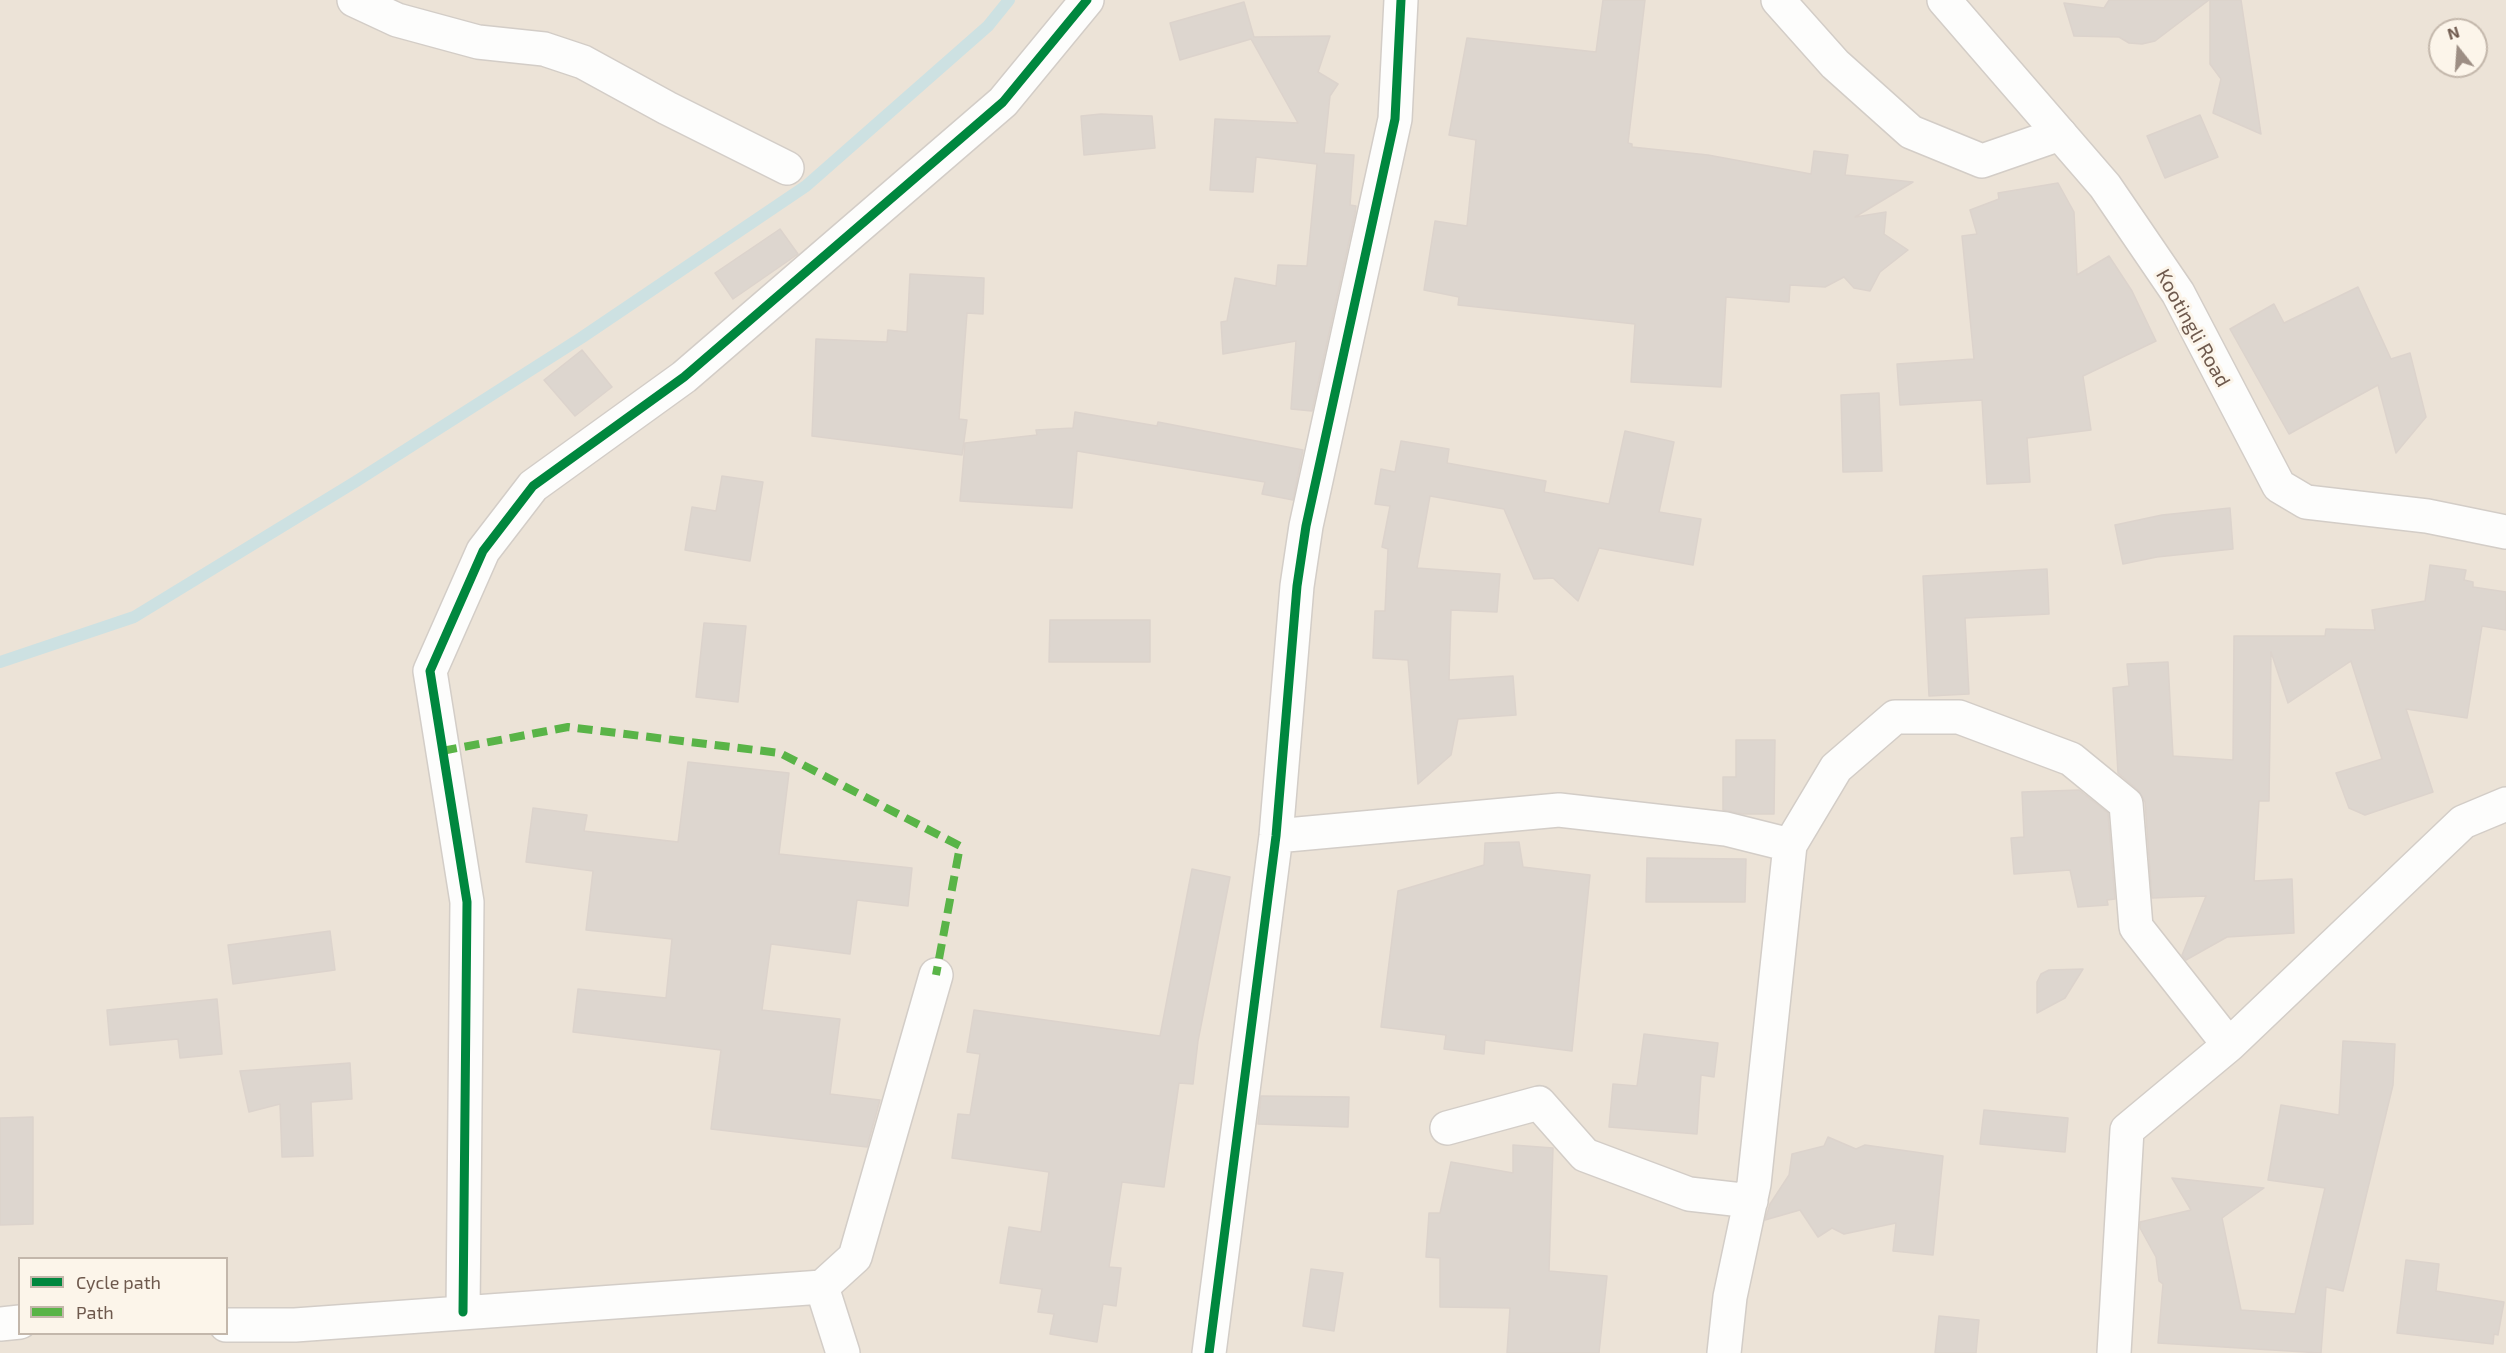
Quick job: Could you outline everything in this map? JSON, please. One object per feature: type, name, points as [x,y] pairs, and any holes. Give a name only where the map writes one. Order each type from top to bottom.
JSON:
[{"type":"street","points":[[354,0],[397,20],[478,42],[544,50],[583,62],[667,108],[786,168]]},
{"type":"street","points":[[463,1312],[467,902],[430,671],[483,551],[533,486],[684,377],[1003,102],[1087,0]]},
{"type":"street","points":[[1209,1353],[1276,836],[1298,576],[1306,526],[1395,119],[1401,0]]},
{"type":"street","points":[[1778,0],[1835,64],[1911,132],[1982,161],[2060,134]]},
{"type":"street","name":"Kootingli Road","points":[[1944,0],[2105,186],[2178,293],[2279,486],[2306,502],[2427,516],[2506,532]]},
{"type":"street","points":[[1724,1353],[1730,1297],[1751,1201],[1790,845],[1836,768],[1895,717],[1959,717],[2071,759],[2126,804],[2136,927],[2229,1045]]},
{"type":"street","points":[[2114,1353],[2127,1130],[2229,1045],[2463,822],[2506,804]]},
{"type":"street","points":[[1276,836],[1559,810],[1726,830],[1790,845]]},
{"type":"street","points":[[228,1325],[294,1325],[822,1287],[855,1257],[936,975]]},
{"type":"street","points":[[1447,1128],[1539,1103],[1585,1155],[1689,1194],[1751,1201]]},
{"type":"street","points":[[822,1287],[843,1353]]},
{"type":"street","points":[[0,1324],[18,1322]]},
{"type":"shaded area","points":[[0,0],[2506,0],[2506,1353],[0,1353]]},
{"type":"building","points":[[1603,0],[1645,0],[1628,143],[1632,144],[1632,147],[1708,155],[1811,174],[1814,151],[1848,155],[1845,175],[1913,182],[1855,217],[1886,212],[1884,234],[1908,250],[1880,272],[1870,291],[1854,288],[1844,277],[1825,287],[1790,285],[1789,302],[1726,297],[1721,387],[1631,382],[1635,324],[1458,305],[1459,297],[1424,290],[1435,221],[1467,226],[1476,140],[1449,135],[1467,38],[1596,52]]},
{"type":"building","points":[[2109,0],[2209,0],[2155,41],[2142,44],[2129,43],[2119,37],[2074,36],[2064,3],[2104,8]]},
{"type":"building","points":[[2210,0],[2241,0],[2261,134],[2213,113],[2221,79],[2210,64]]},
{"type":"building","points":[[1244,2],[1254,37],[1330,36],[1318,72],[1338,84],[1330,96],[1324,153],[1354,155],[1350,205],[1356,206],[1355,214],[1312,411],[1291,409],[1296,341],[1223,354],[1221,322],[1227,321],[1235,278],[1276,286],[1278,265],[1307,266],[1317,164],[1256,157],[1253,192],[1210,190],[1215,119],[1298,123],[1251,39],[1180,60],[1170,23]]},
{"type":"building","points":[[1101,114],[1152,116],[1155,148],[1084,155],[1081,116]]},
{"type":"building","points":[[2200,115],[2218,157],[2165,178],[2147,136]]},
{"type":"building","points":[[2058,183],[2074,212],[2077,275],[2109,256],[2132,291],[2156,341],[2083,376],[2091,430],[2027,438],[2030,482],[1987,484],[1982,400],[1900,405],[1897,364],[1974,359],[1962,236],[1977,234],[1970,210],[1999,199],[1998,193]]},
{"type":"building","points":[[780,229],[798,254],[733,299],[715,273]]},
{"type":"building","points":[[910,274],[984,278],[983,314],[967,313],[959,419],[967,420],[962,455],[812,436],[816,339],[887,342],[888,330],[907,332]]},
{"type":"building","points":[[2358,287],[2391,359],[2410,353],[2426,417],[2396,453],[2378,385],[2289,434],[2230,329],[2274,304],[2284,323]]},
{"type":"building","points":[[582,350],[612,387],[575,416],[544,380]]},
{"type":"building","points":[[1879,393],[1882,471],[1843,472],[1841,395]]},
{"type":"building","points":[[1075,412],[1157,426],[1158,422],[1303,450],[1293,500],[1262,494],[1265,482],[1077,451],[1072,508],[960,501],[965,443],[1037,435],[1036,430],[1073,428]]},
{"type":"building","points":[[1625,431],[1674,442],[1659,512],[1701,519],[1693,565],[1599,548],[1578,601],[1553,578],[1534,579],[1504,509],[1430,496],[1417,568],[1500,574],[1497,612],[1451,610],[1449,680],[1513,676],[1516,715],[1458,719],[1451,755],[1418,784],[1408,660],[1373,658],[1375,611],[1385,611],[1388,549],[1382,547],[1390,506],[1375,504],[1381,469],[1395,472],[1401,441],[1449,449],[1447,463],[1546,481],[1544,492],[1609,504]]},
{"type":"building","points":[[722,476],[763,482],[750,561],[685,550],[692,507],[716,511]]},
{"type":"building","points":[[2230,508],[2233,549],[2157,557],[2123,564],[2115,525],[2162,515]]},
{"type":"building","points":[[2430,565],[2466,570],[2464,580],[2473,582],[2473,587],[2506,592],[2506,630],[2482,626],[2467,718],[2406,709],[2433,792],[2365,815],[2349,808],[2336,773],[2382,759],[2351,661],[2288,703],[2271,652],[2269,801],[2259,801],[2254,881],[2292,879],[2294,933],[2227,937],[2186,960],[2182,955],[2206,896],[2152,898],[2145,802],[2138,790],[2118,773],[2113,688],[2129,686],[2127,664],[2168,662],[2173,756],[2233,760],[2234,636],[2325,636],[2326,629],[2375,630],[2372,610],[2425,601]]},
{"type":"building","points":[[2047,569],[2049,614],[1965,618],[1969,694],[1929,696],[1923,576]]},
{"type":"building","points":[[1050,620],[1150,620],[1150,662],[1049,662]]},
{"type":"building","points":[[704,623],[746,626],[738,702],[696,697]]},
{"type":"building","points":[[1736,740],[1775,740],[1774,814],[1743,814],[1723,810],[1723,777],[1736,777]]},
{"type":"building","points":[[688,762],[789,773],[779,854],[912,868],[908,906],[857,900],[850,954],[771,944],[762,1010],[840,1019],[830,1094],[880,1100],[867,1147],[711,1129],[721,1050],[573,1032],[578,989],[666,998],[672,939],[586,930],[593,871],[526,862],[533,808],[587,815],[584,831],[678,842]]},
{"type":"building","points":[[2079,790],[2108,813],[2115,899],[2107,900],[2108,905],[2078,907],[2070,870],[2014,874],[2011,838],[2024,837],[2022,792]]},
{"type":"building","points":[[1519,842],[1523,867],[1590,875],[1572,1051],[1485,1040],[1484,1054],[1467,1052],[1444,1049],[1446,1035],[1381,1027],[1398,891],[1484,865],[1485,843]]},
{"type":"building","points":[[1647,858],[1746,859],[1745,902],[1646,902]]},
{"type":"building","points":[[1192,869],[1230,877],[1198,1041],[1193,1084],[1179,1083],[1164,1187],[1122,1182],[1109,1267],[1121,1268],[1116,1306],[1103,1304],[1097,1342],[1050,1334],[1054,1314],[1038,1312],[1042,1289],[1000,1283],[1009,1227],[1041,1232],[1049,1172],[952,1158],[958,1114],[970,1115],[980,1054],[967,1052],[974,1010],[1160,1036]]},
{"type":"building","points":[[330,931],[335,970],[233,984],[228,945]]},
{"type":"building","points":[[2083,969],[2065,998],[2037,1013],[2037,982],[2041,974],[2049,970]]},
{"type":"building","points":[[217,999],[222,1054],[180,1058],[178,1039],[110,1045],[107,1010]]},
{"type":"building","points":[[1644,1034],[1718,1043],[1714,1077],[1701,1075],[1697,1134],[1609,1127],[1613,1084],[1637,1086]]},
{"type":"building","points":[[2343,1041],[2395,1044],[2393,1085],[2343,1291],[2326,1287],[2321,1353],[2158,1343],[2163,1284],[2159,1281],[2156,1257],[2140,1228],[2140,1222],[2191,1210],[2172,1178],[2264,1188],[2222,1218],[2241,1310],[2295,1314],[2325,1188],[2268,1180],[2281,1105],[2339,1115]]},
{"type":"building","points":[[350,1063],[352,1099],[311,1102],[313,1156],[282,1157],[280,1104],[249,1112],[240,1071]]},
{"type":"building","points":[[1261,1096],[1349,1097],[1348,1127],[1258,1124]]},
{"type":"building","points":[[1984,1110],[2068,1118],[2065,1152],[1980,1144]]},
{"type":"building","points":[[33,1117],[33,1224],[0,1225],[0,1118]]},
{"type":"building","points":[[1828,1137],[1856,1149],[1865,1145],[1943,1156],[1933,1255],[1893,1251],[1896,1223],[1844,1234],[1832,1228],[1818,1237],[1800,1210],[1765,1220],[1770,1204],[1789,1175],[1792,1154],[1824,1146]]},
{"type":"building","points":[[1513,1145],[1553,1148],[1549,1271],[1607,1276],[1599,1353],[1507,1353],[1510,1308],[1440,1307],[1440,1258],[1426,1257],[1429,1213],[1440,1213],[1451,1162],[1513,1173]]},
{"type":"building","points":[[2406,1260],[2439,1264],[2436,1291],[2504,1302],[2498,1335],[2494,1334],[2493,1344],[2397,1333]]},
{"type":"building","points":[[1311,1269],[1343,1273],[1334,1331],[1303,1326]]},
{"type":"building","points":[[1939,1316],[1979,1320],[1976,1353],[1935,1353]]},
{"type":"waterway","points":[[0,662],[134,617],[355,482],[581,338],[806,186],[988,26],[1009,0]]},
{"type":"marked path","points":[[442,751],[568,727],[780,753],[960,846],[936,975]]},
{"type":"cycle path","points":[[463,1312],[467,902],[430,671],[483,551],[533,486],[684,377],[1003,102],[1087,0]]},
{"type":"cycle path","points":[[1209,1353],[1276,836],[1297,586],[1306,526],[1395,119],[1401,0]]}]
